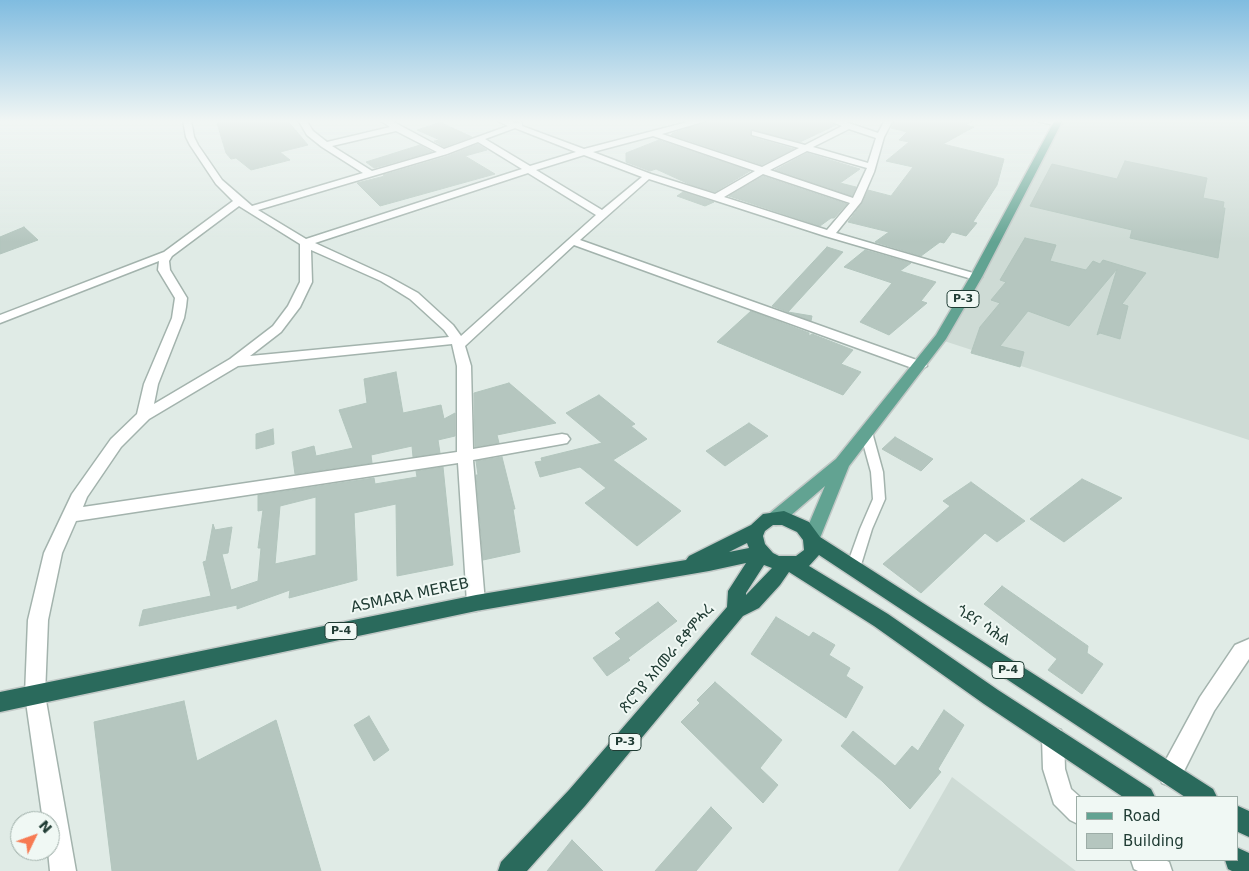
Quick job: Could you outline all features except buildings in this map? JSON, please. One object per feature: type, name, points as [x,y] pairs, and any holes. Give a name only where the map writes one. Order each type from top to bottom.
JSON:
[{"type":"highway","points":[[776,518],[798,523],[804,527],[812,539],[811,554],[806,559],[788,564],[772,561],[761,553],[755,541],[756,530],[763,522],[776,518]]},
{"type":"highway","name":"P-4","points":[[682,568],[756,530]]},
{"type":"highway","name":"ጎደና ሳሕል","points":[[812,539],[853,568],[1203,796]]},
{"type":"highway","points":[[736,610],[737,591],[761,553]]},
{"type":"highway","name":"P-4","points":[[682,568],[761,553]]},
{"type":"highway","name":"P-4","points":[[788,564],[881,620],[991,697],[1141,796]]},
{"type":"highway","name":"P-3","points":[[736,610],[752,602],[788,564]]},
{"type":"highway","name":"ASMARA MEREB","points":[[0,702],[476,603],[682,568]]},
{"type":"highway","name":"ጽርግያ አስመራ ደቀምሓረ","points":[[510,871],[577,798],[736,610]]},
{"type":"highway","points":[[1238,861],[1249,868]]},
{"type":"main road","name":"P-3","points":[[776,518],[842,463],[920,366],[942,336],[976,277],[1038,161]]},
{"type":"main road","name":"P-3","points":[[812,539],[842,463]]},
{"type":"street","points":[[205,161],[219,182],[239,201],[305,243],[385,279],[407,292],[442,320],[458,342],[464,366],[465,456],[476,603]]},
{"type":"street","points":[[350,161],[371,174]]},
{"type":"street","points":[[251,209],[415,161]]},
{"type":"street","points":[[516,161],[603,215]]},
{"type":"street","points":[[305,243],[556,161]]},
{"type":"street","points":[[606,161],[648,176],[829,234],[976,277]]},
{"type":"street","points":[[735,161],[856,202]]},
{"type":"street","points":[[716,198],[781,161]]},
{"type":"street","points":[[849,161],[871,167]]},
{"type":"street","points":[[829,234],[856,202],[873,161]]},
{"type":"street","points":[[234,362],[458,342],[648,176]]},
{"type":"street","points":[[0,319],[168,254],[239,201]]},
{"type":"street","points":[[572,241],[920,366]]},
{"type":"street","points":[[63,871],[35,695],[38,620],[53,553],[80,494],[116,443],[144,416],[234,362],[269,337],[294,308],[306,282],[305,243]]},
{"type":"street","points":[[144,416],[151,384],[178,318],[180,307],[181,298],[164,270],[164,261],[168,254]]},
{"type":"street","points":[[70,515],[465,456],[562,439]]},
{"type":"street","points":[[1170,775],[1207,704],[1242,652],[1249,648]]},
{"type":"street","points":[[1053,738],[1054,769],[1062,796],[1076,810]]},
{"type":"street","points":[[1145,861],[1160,871]]},
{"type":"lane","points":[[853,568],[878,499],[877,472],[866,432]]},
{"type":"shaded area","points":[[1037,161],[1249,161],[1249,440],[938,339]]},
{"type":"shaded area","points":[[952,777],[1076,871],[898,871]]}]
